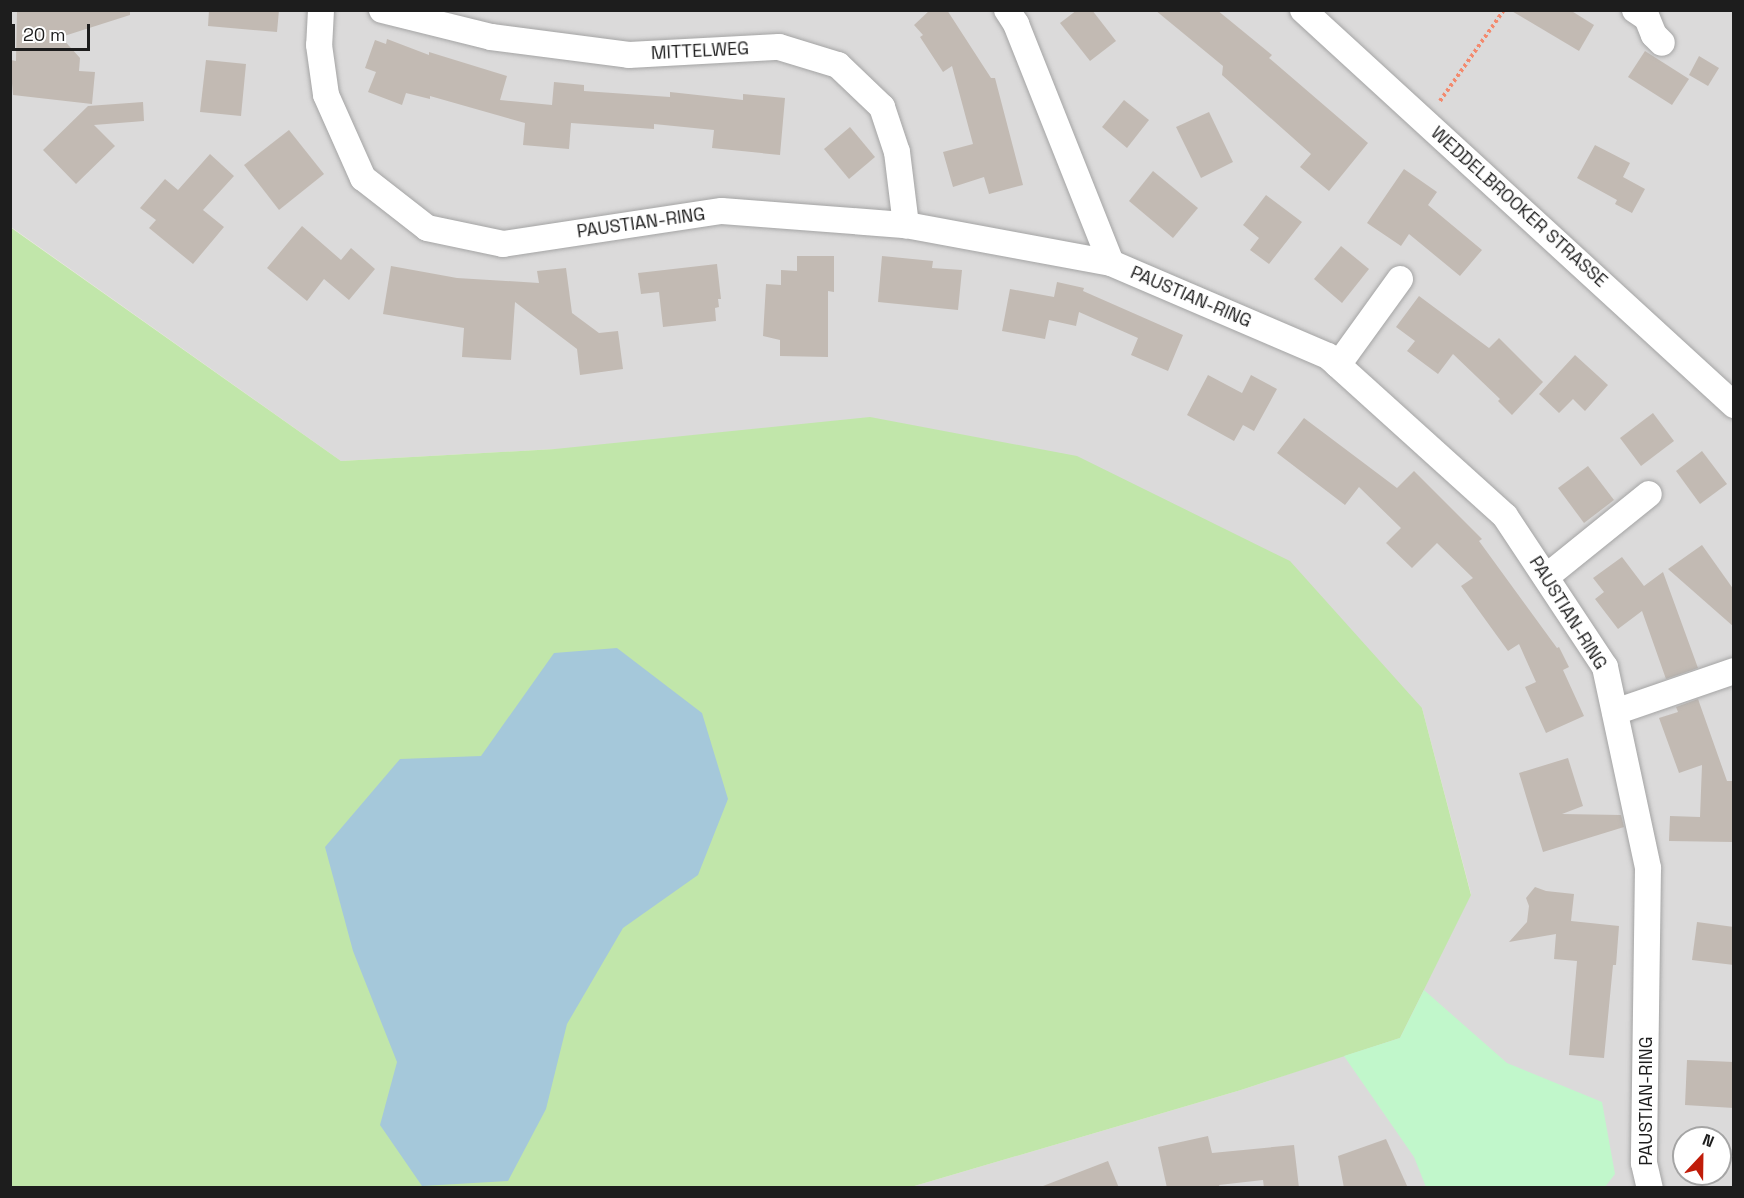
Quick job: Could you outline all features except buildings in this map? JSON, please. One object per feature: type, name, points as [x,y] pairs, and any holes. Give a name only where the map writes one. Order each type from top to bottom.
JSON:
[{"type":"street","name":"PAUSTIAN-RING","points":[[321,10],[319,45],[326,95],[363,178],[427,228],[503,244],[722,211],[906,225],[1111,263],[1329,356],[1505,516],[1605,668],[1648,867],[1644,1162],[1650,1188]]},
{"type":"street","name":"MITTELWEG","points":[[382,10],[491,38],[629,55],[779,47],[838,65],[882,107],[897,153],[906,225]]},
{"type":"street","name":"PAUSTIAN-RING","points":[[1007,10],[1016,24],[1111,263]]},
{"type":"street","name":"WEDDELBROOKER STRASSE","points":[[1303,10],[1734,405]]},
{"type":"street","points":[[1635,10],[1647,18],[1654,35],[1662,43]]},
{"type":"street","points":[[1338,365],[1400,279]]},
{"type":"street","points":[[1545,577],[1649,494]]},
{"type":"street","points":[[1615,712],[1734,671]]},
{"type":"path","points":[[1426,122],[1504,10]]},
{"type":"shaded area","points":[[11,11],[1733,11],[1733,1187],[911,1187],[1241,1090],[1400,1037],[1471,894],[1422,708],[555,449],[341,461],[11,227]]},
{"type":"green space","points":[[10,227],[341,461],[555,449],[870,417],[1077,456],[1290,561],[1422,708],[1471,895],[1400,1038],[1241,1090],[911,1187],[11,1187]]},
{"type":"green space","points":[[1424,990],[1507,1063],[1602,1102],[1615,1174],[1605,1187],[1426,1187],[1414,1157],[1344,1056],[1400,1038]]},
{"type":"water","points":[[617,648],[702,713],[728,799],[698,875],[623,928],[567,1024],[546,1109],[508,1181],[422,1186],[380,1125],[397,1062],[353,951],[325,847],[400,759],[481,756],[554,653]]}]
